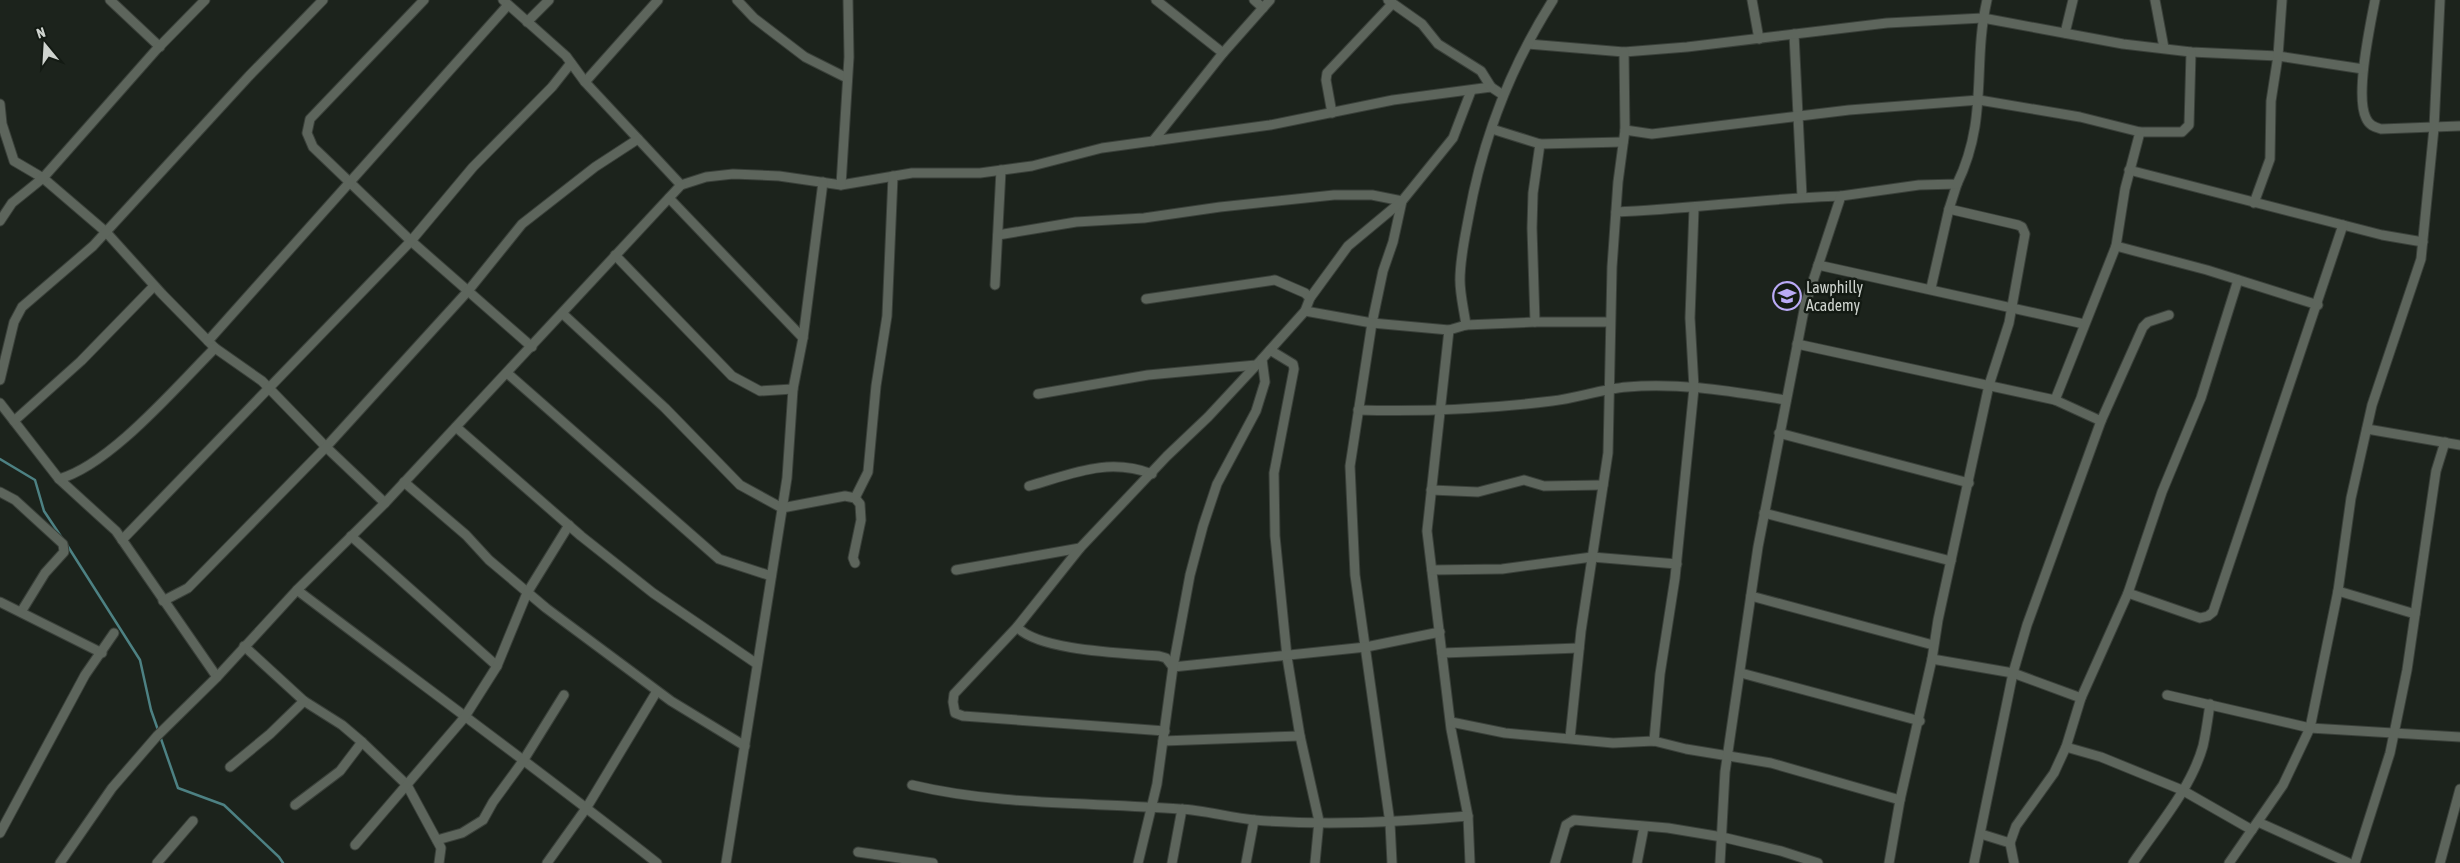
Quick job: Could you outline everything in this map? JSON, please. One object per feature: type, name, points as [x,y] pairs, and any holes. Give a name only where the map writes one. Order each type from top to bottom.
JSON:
[{"type":"street","points":[[110,0],[160,47]]},
{"type":"street","points":[[0,221],[12,203],[43,178],[160,47],[205,0]]},
{"type":"street","points":[[0,380],[14,322],[22,307],[62,271],[81,259],[249,76],[323,0]]},
{"type":"street","points":[[424,0],[310,119],[307,133],[313,147],[411,241],[532,347]]},
{"type":"street","points":[[527,22],[549,0]]},
{"type":"street","points":[[585,82],[658,0]]},
{"type":"street","points":[[737,0],[754,18],[805,57],[847,78]]},
{"type":"street","points":[[841,185],[847,78],[848,0]]},
{"type":"street","points":[[1156,0],[1223,53]]},
{"type":"street","points":[[1254,0],[1263,8]]},
{"type":"street","points":[[1153,142],[1223,53],[1270,0]]},
{"type":"street","points":[[1466,325],[1460,280],[1462,248],[1474,184],[1503,94],[1553,0]]},
{"type":"street","points":[[1752,0],[1758,39]]},
{"type":"street","points":[[1931,288],[1949,209],[1972,146],[1979,100],[1983,18],[1987,0]]},
{"type":"street","points":[[2065,33],[2073,0]]},
{"type":"street","points":[[2155,0],[2164,48]]},
{"type":"street","points":[[2254,203],[2270,159],[2271,102],[2278,56],[2282,0]]},
{"type":"street","points":[[2375,0],[2363,69],[2364,114],[2372,126],[2381,129],[2460,126]]},
{"type":"street","points":[[2229,863],[2293,768],[2310,728],[2338,591],[2351,498],[2367,429],[2378,387],[2414,284],[2423,242],[2434,128],[2440,0]]},
{"type":"street","points":[[208,341],[350,182],[506,2],[571,63],[585,82],[681,185]]},
{"type":"street","points":[[1332,113],[1326,80],[1327,74],[1390,2],[1422,24],[1444,48],[1474,65],[1486,77],[1491,87],[1503,94]]},
{"type":"street","points":[[1528,44],[1624,52],[1758,39],[1887,23],[1983,18],[2123,44],[2191,52],[2278,56],[2363,69]]},
{"type":"street","points":[[1794,34],[1802,197]]},
{"type":"street","points":[[1570,738],[1579,648],[1608,453],[1609,322],[1616,212],[1625,130],[1624,52]]},
{"type":"street","points":[[1625,130],[1652,134],[1797,116],[1979,100],[2080,117],[2140,132],[2182,132],[2187,129],[2191,52]]},
{"type":"street","points":[[122,540],[411,241],[472,167],[552,87],[571,63]]},
{"type":"street","points":[[60,863],[112,788],[157,736],[217,678],[244,646],[297,590],[385,503],[563,314],[681,185],[706,177],[733,174],[779,176],[841,185],[912,173],[980,173],[1032,166],[1102,148],[1270,125],[1393,100],[1491,87]]},
{"type":"street","points":[[1165,731],[963,716],[955,712],[952,702],[954,694],[1017,627],[1080,548],[1259,362],[1305,311],[1310,298],[1348,246],[1402,201],[1453,138],[1471,91]]},
{"type":"street","points":[[0,104],[2,124],[14,161],[43,178],[106,232],[154,286],[208,341],[268,387],[326,447],[385,503]]},
{"type":"street","points":[[1492,129],[1540,144],[1624,142]]},
{"type":"street","points":[[2055,400],[2116,246],[2129,170],[2140,132]]},
{"type":"street","points":[[163,601],[188,588],[326,447],[468,290],[522,224],[595,167],[638,139]]},
{"type":"street","points":[[1535,322],[1532,228],[1540,144]]},
{"type":"street","points":[[995,285],[1001,170]]},
{"type":"street","points":[[2129,170],[2343,225],[2423,242]]},
{"type":"street","points":[[855,498],[868,472],[876,386],[887,316],[893,176]]},
{"type":"street","points":[[726,863],[787,478],[793,389],[803,338],[823,182]]},
{"type":"street","points":[[1616,212],[1694,208],[1802,197],[1841,196],[1918,185],[1957,184]]},
{"type":"street","points":[[998,235],[1076,222],[1144,218],[1220,207],[1334,195],[1372,195],[1402,201]]},
{"type":"street","points":[[1720,863],[1726,772],[1764,513],[1805,305],[1841,196]]},
{"type":"street","points":[[669,198],[803,338]]},
{"type":"street","points":[[1392,863],[1390,823],[1355,575],[1350,509],[1350,466],[1372,323],[1383,271],[1402,201]]},
{"type":"street","points":[[1654,741],[1660,674],[1677,564],[1694,388],[1690,318],[1694,208]]},
{"type":"street","points":[[1889,863],[1900,800],[1920,721],[1933,645],[1989,385],[2009,323],[2025,234],[2018,225],[1949,209]]},
{"type":"street","points":[[2128,593],[2200,618],[2208,616],[2213,612],[2260,467],[2318,305],[2343,225]]},
{"type":"street","points":[[2116,246],[2238,280],[2318,305]]},
{"type":"street","points":[[615,255],[732,376],[760,391],[793,389]]},
{"type":"street","points":[[1818,265],[1931,288],[2084,324]]},
{"type":"street","points":[[1146,299],[1275,280],[1305,293],[1310,298]]},
{"type":"street","points":[[2014,863],[2010,844],[2016,826],[2054,773],[2066,747],[2082,698],[2128,593],[2162,492],[2201,398],[2238,280]]},
{"type":"street","points":[[14,421],[82,361],[154,286]]},
{"type":"street","points":[[1305,311],[1372,323],[1449,330],[1466,325],[1535,322],[1609,322]]},
{"type":"street","points":[[563,314],[665,408],[740,485],[782,508],[845,496],[855,498],[860,504],[861,520],[853,558],[855,562]]},
{"type":"street","points":[[1974,863],[2013,674],[2027,626],[2101,421],[2143,327],[2148,322],[2169,315]]},
{"type":"street","points":[[1449,330],[1427,531],[1451,722],[1468,816],[1470,863]]},
{"type":"street","points":[[1797,344],[2055,400],[2101,421]]},
{"type":"street","points":[[59,479],[78,472],[115,447],[216,348]]},
{"type":"street","points":[[1270,350],[1293,364],[1294,369],[1274,473],[1275,536],[1287,657],[1300,736],[1319,821],[1315,863]]},
{"type":"street","points":[[1038,394],[1148,375],[1259,362]]},
{"type":"street","points":[[1138,863],[1164,741],[1173,667],[1190,575],[1217,484],[1256,411],[1265,382],[1259,362]]},
{"type":"street","points":[[507,373],[719,559],[771,576]]},
{"type":"street","points":[[1358,410],[1439,411],[1554,401],[1632,386],[1694,388],[1786,400]]},
{"type":"street","points":[[0,403],[59,479],[100,515],[122,540],[217,678]]},
{"type":"street","points":[[456,427],[569,525],[653,593],[757,664]]},
{"type":"street","points":[[2367,429],[2460,445]]},
{"type":"street","points":[[1779,433],[1969,483]]},
{"type":"street","points":[[2355,863],[2388,758],[2407,670],[2436,471],[2445,442]]},
{"type":"street","points":[[1029,486],[1100,466],[1128,466],[1152,474]]},
{"type":"street","points":[[1430,490],[1478,492],[1524,480],[1544,486],[1603,485]]},
{"type":"street","points":[[404,482],[466,535],[489,560],[527,593],[657,691],[745,746]]},
{"type":"street","points":[[0,492],[15,500],[63,544],[64,552],[45,573],[21,612]]},
{"type":"street","points":[[1764,513],[1951,561]]},
{"type":"street","points":[[355,845],[464,718],[497,666],[527,593],[569,525]]},
{"type":"street","points":[[351,536],[497,666]]},
{"type":"street","points":[[956,570],[1080,548]]},
{"type":"street","points":[[1432,570],[1502,569],[1592,557],[1677,564]]},
{"type":"street","points":[[297,590],[464,718],[587,807],[653,862]]},
{"type":"street","points":[[2338,591],[2414,614]]},
{"type":"street","points":[[1751,596],[1933,645]]},
{"type":"street","points":[[0,602],[102,653]]},
{"type":"street","points":[[1017,627],[1022,633],[1052,644],[1159,656],[1166,658],[1173,667]]},
{"type":"street","points":[[1173,667],[1287,657],[1366,647],[1440,632]]},
{"type":"street","points":[[0,833],[85,675],[114,634]]},
{"type":"street","points":[[244,646],[304,702],[342,724],[407,785],[441,848],[439,863]]},
{"type":"street","points":[[1442,653],[1579,648]]},
{"type":"street","points":[[1932,659],[2013,674],[2082,698]]},
{"type":"street","points":[[1741,673],[1920,721]]},
{"type":"street","points":[[547,863],[587,807],[657,691]]},
{"type":"street","points":[[2167,695],[2310,728],[2460,737]]},
{"type":"street","points":[[437,840],[462,833],[483,820],[564,696]]},
{"type":"street","points":[[230,766],[270,734],[304,702]]},
{"type":"street","points":[[2133,863],[2182,790],[2203,746],[2210,704]]},
{"type":"street","points":[[1451,722],[1505,733],[1614,743],[1654,741],[1771,763],[1900,800]]},
{"type":"street","points":[[1164,741],[1300,736]]},
{"type":"street","points":[[295,805],[340,771],[362,742]]},
{"type":"street","points":[[2066,747],[2100,757],[2182,790],[2252,830]]},
{"type":"street","points":[[912,784],[946,793],[1002,799],[1182,809],[1254,820],[1390,823],[1468,816]]},
{"type":"street","points":[[2440,863],[2460,789]]},
{"type":"street","points":[[1172,863],[1182,809]]},
{"type":"street","points":[[1246,863],[1254,820]]},
{"type":"street","points":[[1555,863],[1566,825],[1574,820],[1644,828],[1668,828],[1722,837],[1813,862]]},
{"type":"street","points":[[157,863],[193,821]]},
{"type":"street","points":[[2258,822],[2349,863]]},
{"type":"street","points":[[1637,863],[1644,828]]},
{"type":"street","points":[[1981,834],[2010,844]]},
{"type":"street","points":[[858,852],[933,863]]},
{"type":"waterway","points":[[0,459],[35,480],[44,511],[62,538]]},
{"type":"waterway","points":[[67,545],[140,660],[151,710],[158,730]]},
{"type":"waterway","points":[[160,736],[178,788],[224,805],[283,863]]},
{"type":"place","name":"Lawphilly Academy","points":[[1787,296]]}]
